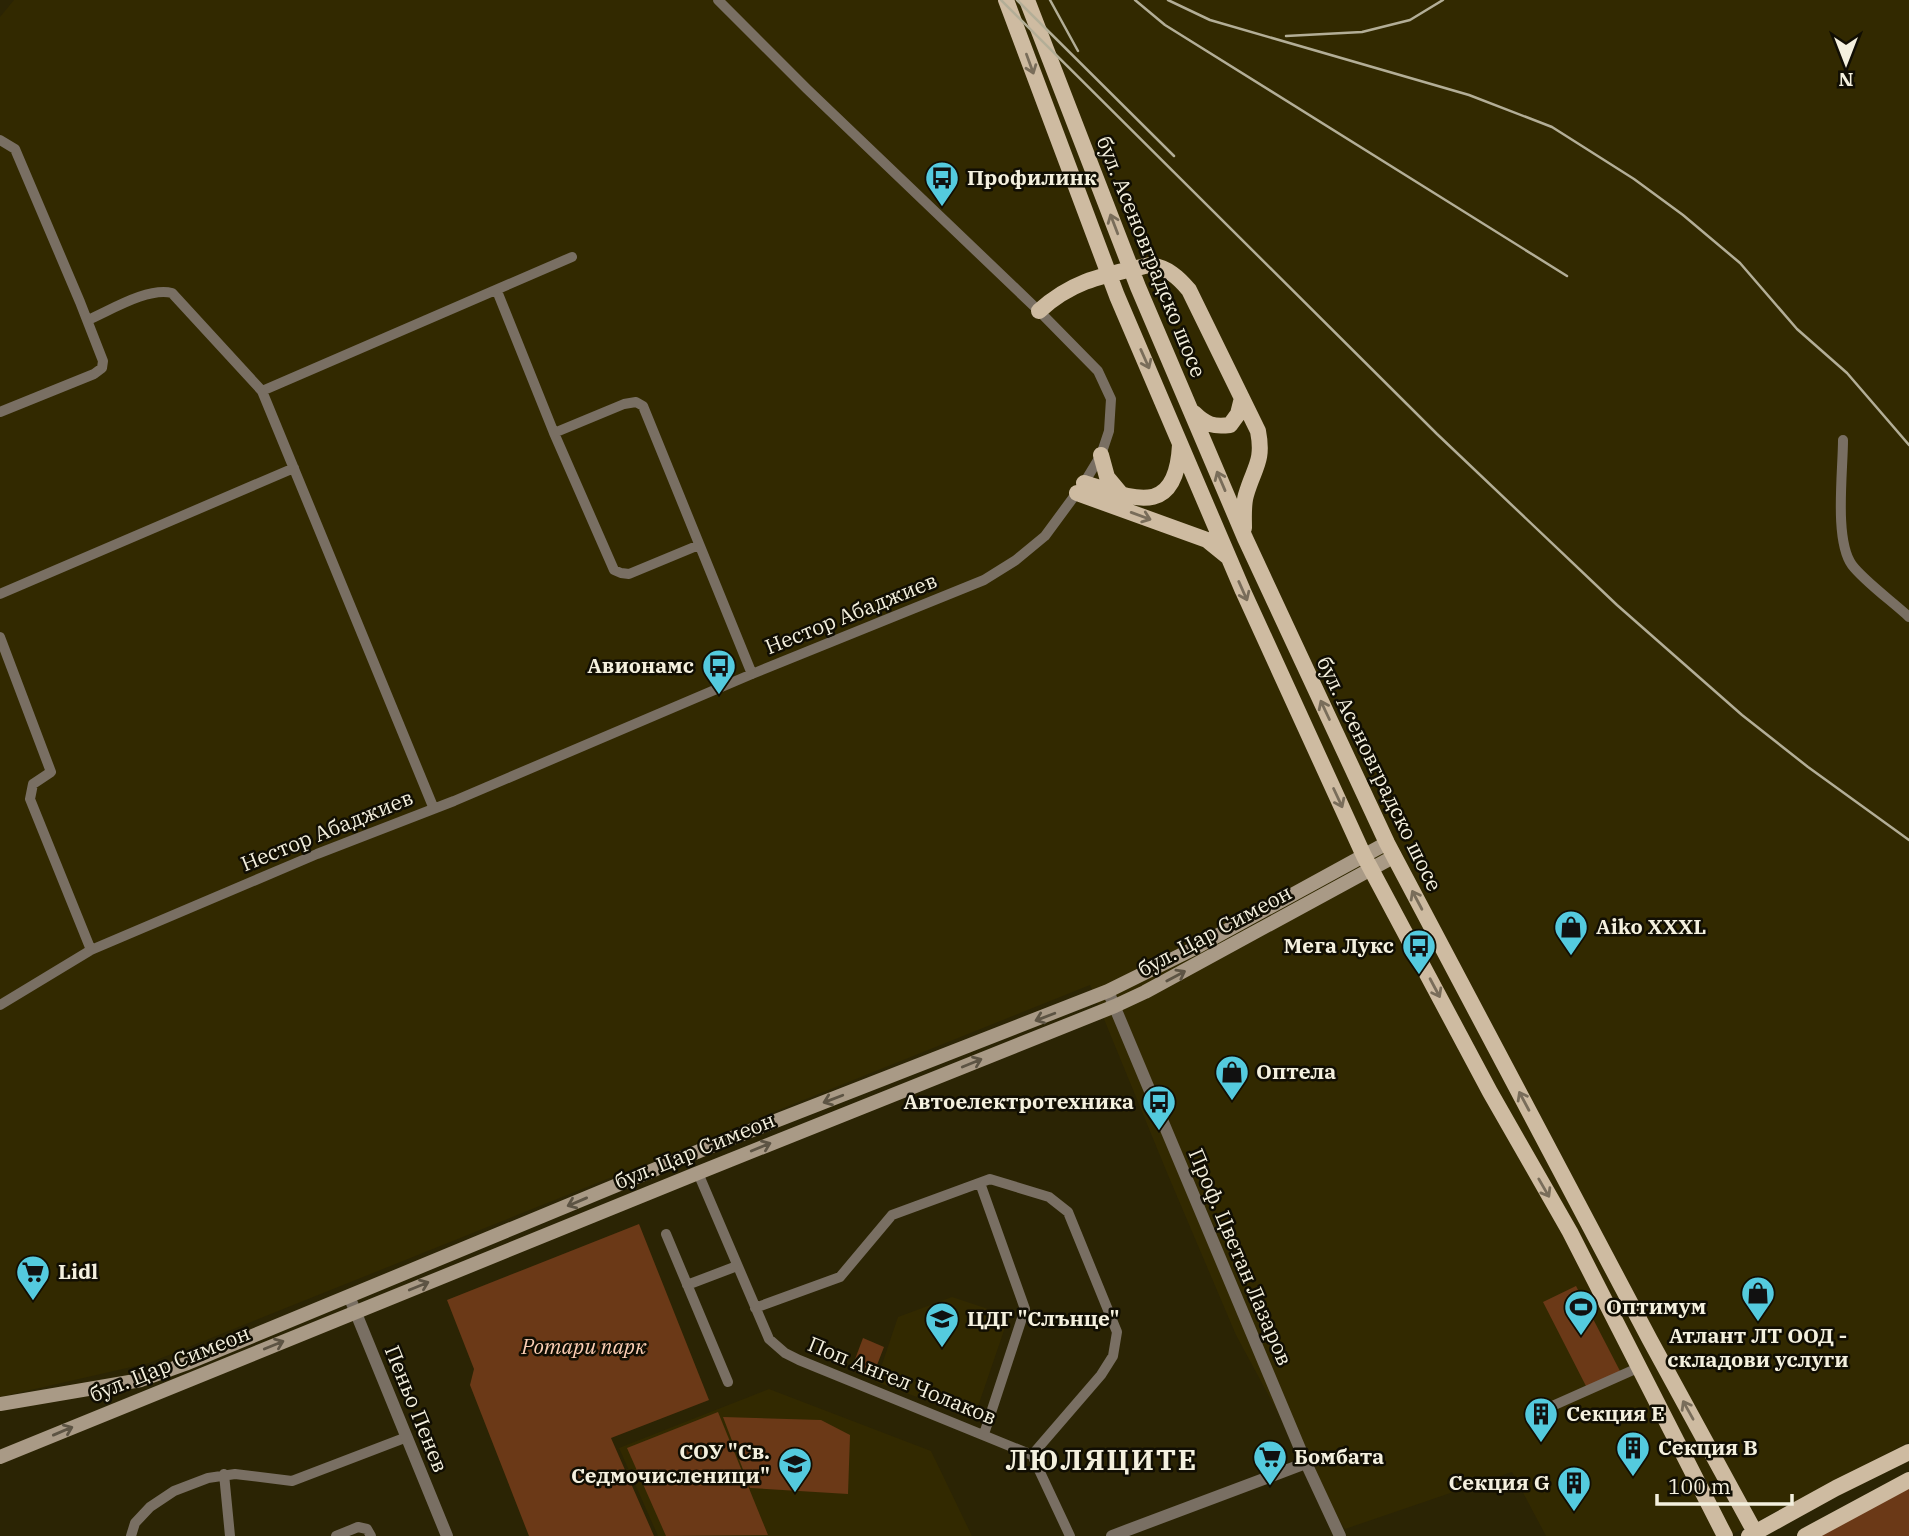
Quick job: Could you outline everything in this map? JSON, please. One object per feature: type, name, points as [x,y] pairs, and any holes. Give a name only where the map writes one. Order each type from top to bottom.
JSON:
[{"type":"main road","name":"бул. Асеновградско шосе","points":[[1006,0],[1117,296],[1229,558],[1368,862],[1490,1092],[1570,1232],[1725,1536]]},
{"type":"main road","name":"бул. Асеновградско шосе","points":[[1027,0],[1138,287],[1245,538],[1390,850],[1754,1535]]},
{"type":"main road","points":[[1039,311],[1053,298],[1087,279],[1150,265],[1170,272],[1189,290],[1258,431],[1261,449],[1257,469],[1245,497],[1245,538]]},
{"type":"main road","points":[[1190,409],[1204,424],[1218,427],[1230,425],[1238,415],[1242,398]]},
{"type":"main road","points":[[1080,488],[1135,498],[1156,496],[1169,489],[1178,470],[1180,439]]},
{"type":"main road","points":[[1101,455],[1107,477],[1122,495]]},
{"type":"main road","points":[[1080,488],[1207,540],[1229,558]]},
{"type":"main road","name":"бул. Цар Симеон","points":[[0,1457],[698,1172],[1115,1006],[1145,992],[1390,850]]},
{"type":"main road","name":"бул. Цар Симеон","points":[[0,1404],[141,1380],[185,1364],[709,1147],[1108,991],[1368,862]]},
{"type":"main road","points":[[1754,1535],[1836,1488],[1909,1452]]},
{"type":"main road","points":[[1805,1536],[1909,1480]]},
{"type":"street","name":"Нестор Абаджиев","points":[[0,1012],[4,1004],[91,950],[317,854],[984,580],[1016,560],[1045,536],[1080,488],[1101,455],[1109,431],[1111,398],[1098,372],[1039,311],[718,0]]},
{"type":"street","points":[[0,140],[15,149],[103,361],[102,368],[94,374],[0,412]]},
{"type":"street","points":[[262,391],[572,257]]},
{"type":"street","points":[[497,291],[554,433],[614,570],[629,574],[699,545]]},
{"type":"street","points":[[88,320],[151,293],[172,293],[262,391],[434,808]]},
{"type":"street","points":[[554,433],[624,404],[636,402],[643,406],[752,674]]},
{"type":"street","points":[[1843,440],[1841,534],[1845,551],[1853,566],[1909,617]]},
{"type":"street","points":[[0,594],[295,468]]},
{"type":"street","points":[[0,637],[51,772],[33,784],[30,799],[91,950]]},
{"type":"street","name":"Проф. Цветан Лазаров","points":[[1108,991],[1306,1464],[1340,1536]]},
{"type":"street","name":"Поп Ангел Чолаков","points":[[698,1172],[769,1339],[785,1353],[1032,1455]]},
{"type":"street","points":[[755,1308],[840,1277],[892,1215],[990,1179],[1049,1197],[1068,1212],[1117,1332],[1113,1356],[1101,1375],[1032,1455],[1070,1536]]},
{"type":"street","points":[[980,1183],[1025,1309],[984,1434]]},
{"type":"street","points":[[666,1234],[728,1382]]},
{"type":"street","points":[[687,1285],[737,1266]]},
{"type":"street","name":"Пеньо Пенев","points":[[349,1296],[447,1536]]},
{"type":"street","points":[[1532,1415],[1640,1367]]},
{"type":"street","points":[[131,1536],[135,1523],[150,1507],[174,1491],[235,1474],[292,1481],[407,1437]]},
{"type":"street","points":[[1112,1536],[1306,1464]]},
{"type":"street","points":[[224,1475],[230,1536]]},
{"type":"street","points":[[336,1536],[361,1527],[367,1529],[372,1536]]},
{"type":"shaded area","points":[[14,0],[1909,0],[1909,1442],[1729,1536],[1546,1536],[1512,1472],[1345,1529],[1317,1485],[1236,1335],[1090,985],[149,1363],[0,1397],[0,17]]},
{"type":"shaded area","name":"ЦДГ \"Слънце\"","points":[[952,1297],[1009,1316],[974,1418],[876,1382],[898,1317]]},
{"type":"shaded area","name":"СОУ \"Св. Седмочисленици\"","points":[[769,1389],[931,1451],[972,1536],[658,1536],[619,1448]]},
{"type":"green space","name":"Ротари парк","points":[[639,1224],[709,1400],[611,1438],[654,1536],[529,1536],[470,1385],[474,1369],[447,1300]]},
{"type":"green space","name":"Оптимум","points":[[1576,1286],[1620,1371],[1587,1388],[1543,1302]]},
{"type":"green space","points":[[863,1338],[884,1347],[872,1378],[851,1370]]},
{"type":"green space","points":[[718,1412],[768,1535],[666,1536],[627,1448]]},
{"type":"green space","points":[[723,1417],[821,1420],[850,1435],[848,1494],[750,1488]]},
{"type":"green space","points":[[1909,1488],[1909,1536],[1819,1536]]},
{"type":"railway","points":[[1001,0],[1437,434],[1617,605],[1742,715],[1909,840]]},
{"type":"railway","points":[[1017,0],[1174,156]]},
{"type":"railway","points":[[1050,0],[1078,51]]},
{"type":"railway","points":[[1135,0],[1165,25],[1567,276]]},
{"type":"railway","points":[[1168,0],[1210,20],[1469,95],[1552,127],[1634,179],[1683,215],[1740,263],[1797,329],[1847,373],[1909,445]]},
{"type":"railway","points":[[1286,36],[1362,32],[1410,20],[1443,0]]},
{"type":"place","name":"Профилинк","points":[[942,208]]},
{"type":"place","name":"Авионамс","points":[[719,696]]},
{"type":"place","name":"Aiko XXXL","points":[[1571,957]]},
{"type":"place","name":"Мега Лукс","points":[[1419,976]]},
{"type":"place","name":"Оптела","points":[[1232,1102]]},
{"type":"place","name":"Автоелектротехника","points":[[1159,1132]]},
{"type":"place","name":"Lidl","points":[[33,1302]]},
{"type":"place","name":"Атлант ЛТ ООД - складови услуги","points":[[1758,1323]]},
{"type":"place","name":"Оптимум","points":[[1581,1337]]},
{"type":"place","name":"ЦДГ \"Слънце\"","points":[[942,1349]]},
{"type":"place","name":"Секция E","points":[[1541,1444]]},
{"type":"place","name":"Секция B","points":[[1633,1478]]},
{"type":"place","name":"Бомбата","points":[[1270,1487]]},
{"type":"place","name":"СОУ \"Св. Седмочисленици\"","points":[[795,1494]]},
{"type":"place","name":"Секция G","points":[[1574,1513]]},
{"type":"district","name":"ЛЮЛЯЦИТЕ","points":[[1102,1460]]}]
